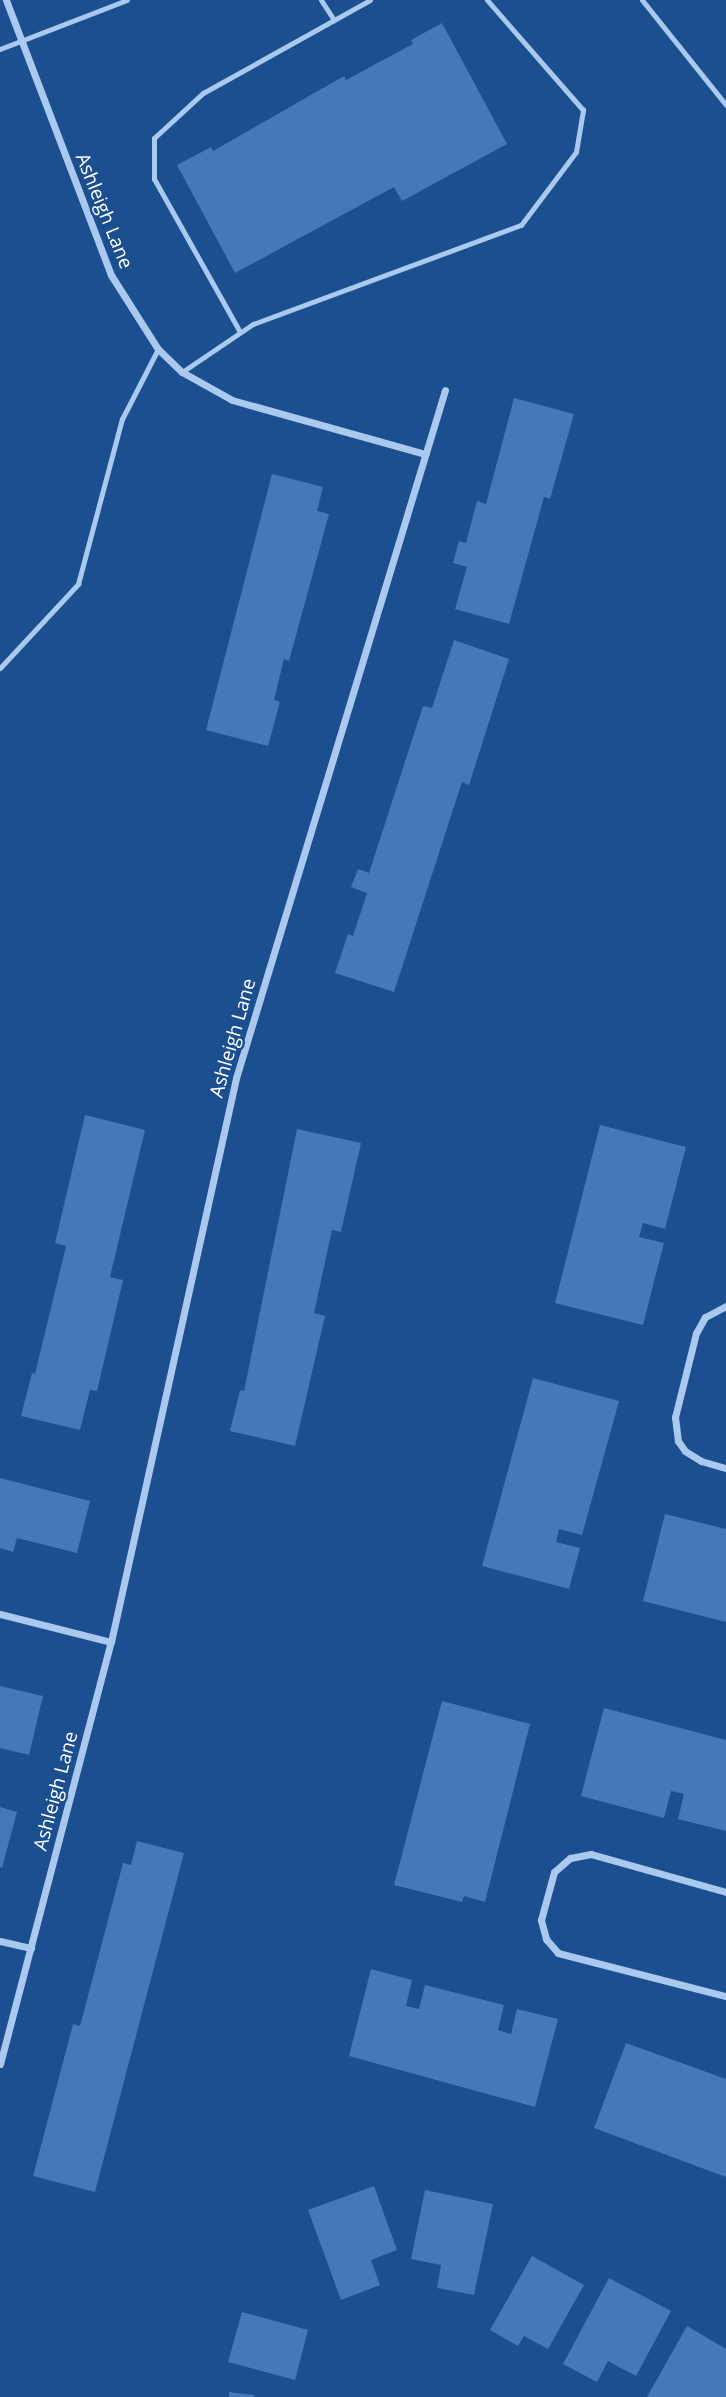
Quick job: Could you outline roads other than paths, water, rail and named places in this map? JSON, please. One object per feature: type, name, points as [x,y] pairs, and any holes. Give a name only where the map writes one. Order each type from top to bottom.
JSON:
[{"type":"street","name":"Ashleigh Lane","points":[[6,0],[19,41],[111,275],[158,349],[182,372],[232,400],[425,454]]},
{"type":"street","name":"Ashleigh Lane","points":[[0,2064],[111,1642],[236,1078],[445,390]]},
{"type":"street","points":[[726,1306],[705,1317],[696,1333],[675,1417],[678,1441],[685,1451],[701,1461],[726,1468]]},
{"type":"street","points":[[0,1614],[111,1642]]},
{"type":"street","points":[[726,1892],[591,1854],[570,1858],[554,1872],[541,1920],[546,1938],[558,1953],[726,1996]]},
{"type":"street","points":[[0,1941],[31,1948]]},
{"type":"lane","points":[[0,49],[127,0]]},
{"type":"lane","points":[[321,0],[334,20]]},
{"type":"lane","points":[[240,332],[153,179],[154,138],[203,93],[370,0]]},
{"type":"lane","points":[[182,372],[253,324],[521,225],[576,152],[583,110],[486,0]]},
{"type":"lane","points":[[642,0],[726,106]]},
{"type":"lane","points":[[0,668],[78,584],[122,419],[158,349]]}]
